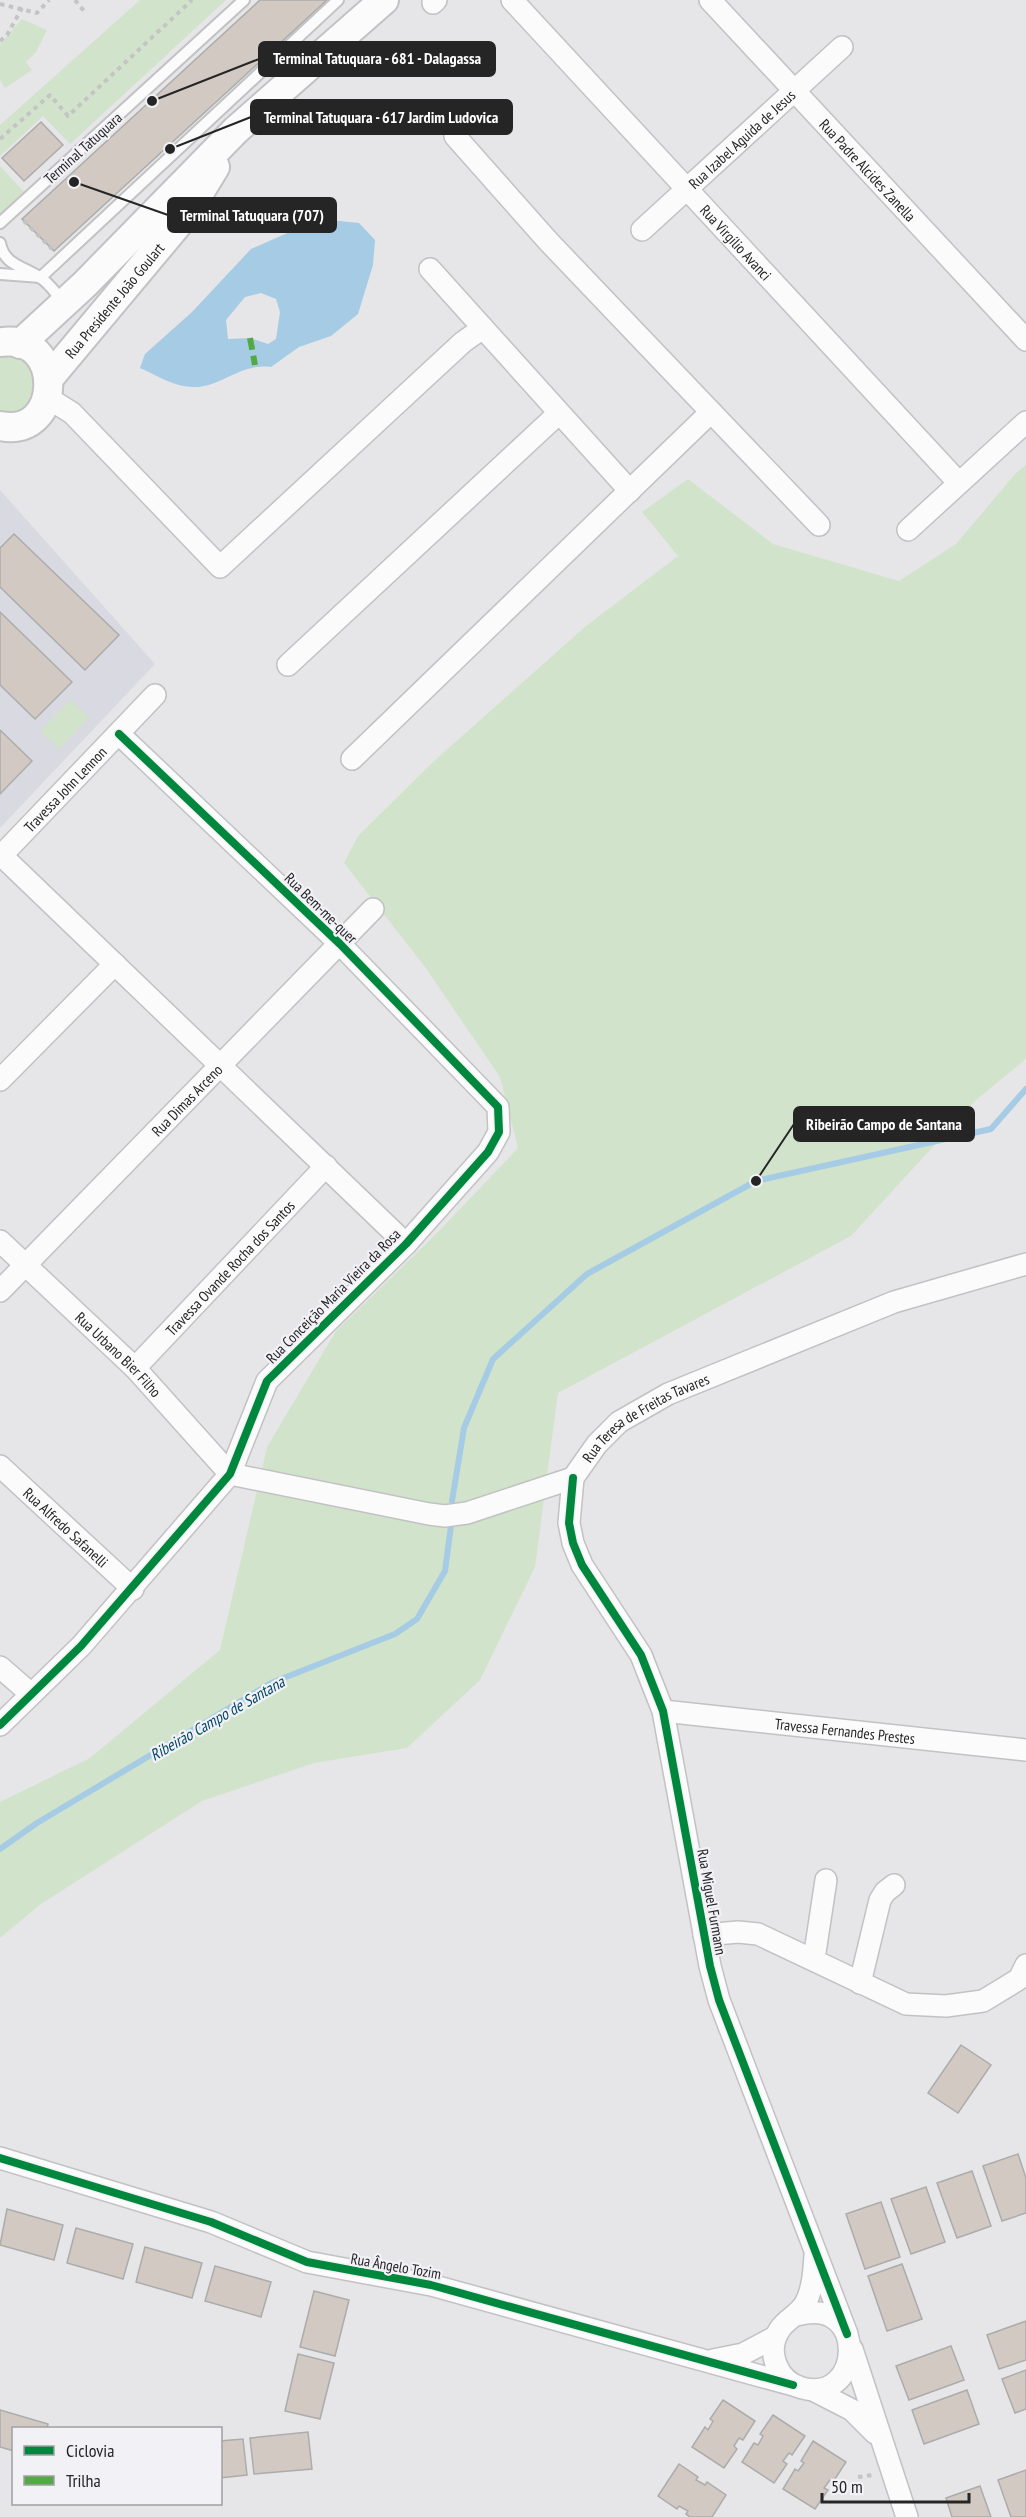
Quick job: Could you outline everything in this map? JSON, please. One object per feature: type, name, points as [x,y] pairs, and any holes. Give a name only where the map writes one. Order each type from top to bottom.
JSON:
[{"type":"main road","name":"Rua Presidente João Goulart","points":[[7,341],[64,302],[236,130],[383,0]]},
{"type":"main road","name":"Rua Presidente João Goulart","points":[[1,428],[18,426],[31,420],[41,410],[49,388],[188,213],[236,130]]},
{"type":"main road","name":"Rua Presidente João Goulart","points":[[7,341],[39,356],[49,388]]},
{"type":"street","name":"Rua Virgílio Avanci","points":[[512,0],[959,483]]},
{"type":"street","name":"Rua Padre Alcides Zanella","points":[[710,0],[1026,340]]},
{"type":"street","name":"Rua Izabel Aguida de Jesus","points":[[642,230],[842,46]]},
{"type":"street","points":[[455,136],[548,241],[819,525]]},
{"type":"street","points":[[430,269],[558,414],[630,490]]},
{"type":"street","points":[[49,388],[220,567],[463,342],[483,328]]},
{"type":"street","points":[[352,759],[711,412]]},
{"type":"street","points":[[288,665],[558,414]]},
{"type":"street","points":[[908,530],[1026,422]]},
{"type":"street","name":"Travessa John Lennon","points":[[1,855],[155,696]]},
{"type":"street","name":"Rua Bem-me-quer","points":[[119,734],[340,944],[498,1107]]},
{"type":"street","points":[[1,855],[406,1244]]},
{"type":"street","name":"Rua Dimas Arceno","points":[[0,1291],[24,1264],[222,1066],[372,909]]},
{"type":"street","points":[[0,1080],[115,964]]},
{"type":"street","name":"Rua Conceição Maria Vieira da Rosa","points":[[0,1725],[81,1646],[133,1589],[230,1474],[267,1381],[406,1244],[488,1152],[499,1132],[498,1107]]},
{"type":"street","name":"Travessa Ovande Rocha dos Santos","points":[[135,1368],[326,1166]]},
{"type":"street","name":"Rua Urbano Bier Filho","points":[[0,1241],[135,1368],[230,1474]]},
{"type":"street","name":"Rua Teresa de Freitas Tavares","points":[[230,1474],[445,1516],[496,1505],[573,1478],[597,1444],[619,1422],[668,1394],[894,1302],[1026,1264]]},
{"type":"street","name":"Rua Alfredo Safanelli","points":[[0,1466],[133,1589]]},
{"type":"street","name":"Rua Miguel Furmann","points":[[573,1478],[569,1522],[573,1543],[582,1565],[641,1655],[663,1711],[704,1935],[719,2000],[848,2338]]},
{"type":"street","points":[[0,1667],[31,1694]]},
{"type":"street","name":"Travessa Fernandes Prestes","points":[[663,1711],[1026,1750]]},
{"type":"street","points":[[814,1959],[826,1880]]},
{"type":"street","points":[[861,1983],[880,1900],[885,1892],[894,1885]]},
{"type":"street","points":[[704,1935],[738,1932],[758,1934],[906,2004],[946,2006],[983,2001],[1019,1978],[1026,1965]]},
{"type":"street","name":"Rua Ângelo Tozim","points":[[0,2158],[211,2222],[308,2262],[345,2271],[431,2285],[803,2387],[852,2410],[880,2438]]},
{"type":"street","name":"Rua Miguel Furmann","points":[[797,2315],[806,2302],[813,2282],[816,2251]]},
{"type":"street","points":[[816,2312],[825,2314],[841,2326],[848,2338],[851,2354],[842,2375],[824,2388],[803,2387],[784,2378],[774,2359],[775,2337],[788,2320],[797,2315],[816,2312]]},
{"type":"street","name":"Rua Ângelo Tozim","points":[[706,2361],[743,2354],[775,2337]]},
{"type":"street","name":"Rua Ângelo Tozim","points":[[848,2338],[907,2517]]},
{"type":"lane","name":"Terminal Tatuquara","points":[[0,224],[244,0]]},
{"type":"lane","points":[[0,274],[41,278],[338,0]]},
{"type":"lane","points":[[0,243],[2,251],[12,264],[41,278],[64,302]]},
{"type":"path","points":[[0,4],[38,13],[49,0]]},
{"type":"path","points":[[75,0],[84,11]]},
{"type":"path","points":[[0,139],[50,96],[68,116],[192,0]]},
{"type":"path","points":[[0,41],[7,35],[22,8]]},
{"type":"shaded area","points":[[0,490],[155,664],[0,828]]},
{"type":"green space","points":[[140,0],[226,0],[70,144],[43,116],[0,156],[0,125]]},
{"type":"green space","points":[[22,19],[47,30],[36,52],[26,62],[32,70],[5,88],[0,80],[0,44]]},
{"type":"green space","points":[[0,166],[26,194],[0,215]]},
{"type":"green space","points":[[5,356],[24,361],[35,377],[33,393],[27,405],[17,411],[0,413],[0,357]]},
{"type":"green space","points":[[1026,465],[1026,1059],[976,1100],[851,1236],[558,1393],[535,1567],[480,1680],[407,1748],[314,1763],[202,1801],[41,1904],[0,1938],[0,1802],[90,1758],[220,1650],[267,1447],[336,1331],[437,1233],[518,1148],[500,1077],[425,967],[344,863],[358,836],[433,762],[586,626],[678,556],[642,512],[688,479],[773,544],[899,581],[956,544],[1015,474]]},
{"type":"green space","points":[[70,700],[89,718],[59,749],[40,731]]},
{"type":"water","points":[[319,219],[359,223],[375,240],[373,265],[358,314],[331,336],[299,347],[271,367],[249,369],[212,384],[194,387],[180,385],[140,368],[145,354],[192,312],[251,249]],"holes":[[[261,293],[276,299],[280,312],[276,339],[268,344],[250,338],[228,339],[226,320],[245,297]]]},
{"type":"building","points":[[260,0],[327,0],[54,251],[22,219]]},
{"type":"building","points":[[41,122],[63,145],[24,181],[2,158]]},
{"type":"building","points":[[14,534],[119,635],[85,670],[0,587],[0,548]]},
{"type":"building","points":[[0,612],[72,682],[35,719],[0,685]]},
{"type":"building","points":[[0,730],[32,761],[0,794]]},
{"type":"building","points":[[961,2045],[991,2065],[958,2113],[928,2093]]},
{"type":"building","points":[[1018,2154],[1026,2178],[1026,2213],[1002,2221],[983,2166]]},
{"type":"building","points":[[972,2171],[991,2226],[957,2238],[937,2183]]},
{"type":"building","points":[[926,2187],[945,2242],[911,2254],[891,2199]]},
{"type":"building","points":[[881,2202],[900,2257],[865,2269],[846,2214]]},
{"type":"building","points":[[7,2209],[63,2225],[54,2260],[0,2245]]},
{"type":"building","points":[[76,2228],[133,2244],[123,2279],[67,2263]]},
{"type":"building","points":[[145,2247],[202,2263],[192,2298],[136,2282]]},
{"type":"building","points":[[902,2264],[922,2319],[887,2331],[868,2276]]},
{"type":"building","points":[[215,2266],[271,2282],[261,2317],[205,2301]]},
{"type":"building","points":[[314,2291],[349,2300],[335,2356],[300,2347]]},
{"type":"building","points":[[1026,2321],[1026,2360],[999,2369],[987,2335]]},
{"type":"building","points":[[951,2346],[964,2380],[909,2400],[896,2366]]},
{"type":"building","points":[[298,2354],[334,2363],[320,2419],[285,2411]]},
{"type":"building","points":[[1026,2370],[1026,2409],[1015,2413],[1002,2379]]},
{"type":"building","points":[[967,2390],[979,2424],[924,2444],[912,2410]]},
{"type":"building","points":[[723,2400],[755,2421],[743,2440],[739,2438],[734,2446],[737,2449],[724,2468],[692,2447],[705,2427],[708,2430],[713,2421],[710,2419]]},
{"type":"building","points":[[0,2410],[48,2424],[47,2427],[12,2427],[12,2450],[0,2447]]},
{"type":"building","points":[[773,2415],[805,2436],[792,2455],[789,2453],[783,2461],[787,2464],[774,2483],[742,2462],[754,2443],[758,2445],[763,2436],[760,2434]]},
{"type":"building","points":[[308,2432],[312,2469],[254,2474],[250,2438]]},
{"type":"building","points":[[243,2439],[247,2475],[222,2478],[222,2441]]},
{"type":"building","points":[[813,2441],[846,2462],[833,2482],[830,2480],[824,2488],[828,2490],[815,2509],[783,2489],[795,2469],[798,2471],[804,2463],[801,2461]]},
{"type":"building","points":[[679,2464],[698,2477],[696,2480],[705,2485],[707,2482],[726,2495],[712,2517],[690,2517],[686,2514],[688,2511],[679,2506],[677,2509],[658,2496]]},
{"type":"building","points":[[1026,2470],[1026,2517],[1011,2517],[998,2480]]},
{"type":"building","points":[[980,2486],[991,2517],[952,2517],[946,2498]]},
{"type":"waterway","name":"Ribeirão Campo de Santana","points":[[452,1501],[464,1428],[493,1359],[587,1274],[756,1181],[991,1129],[1026,1089]]},
{"type":"waterway","name":"Ribeirão Campo de Santana","points":[[0,1849],[37,1823],[271,1683],[395,1634],[417,1619],[445,1571],[451,1526]]},
{"type":"marked path","points":[[250,338],[255,365]]},
{"type":"cycle path","points":[[0,1725],[81,1646],[230,1474],[267,1381],[406,1244],[488,1152],[499,1132],[498,1107],[340,944],[119,734]]},
{"type":"cycle path","points":[[573,1478],[569,1523],[573,1543],[582,1565],[641,1655],[663,1711],[710,1966],[719,2000],[847,2334]]},
{"type":"cycle path","points":[[0,2158],[211,2222],[307,2262],[431,2285],[793,2385]]},
{"type":"place","name":"Terminal Tatuquara - 681 - Dalagassa","points":[[152,101]]},
{"type":"place","name":"Terminal Tatuquara - 617 Jardim Ludovica","points":[[170,149]]},
{"type":"place","name":"Terminal Tatuquara (707)","points":[[74,182]]},
{"type":"place","name":"Ribeirão Campo de Santana","points":[[756,1181]]}]
